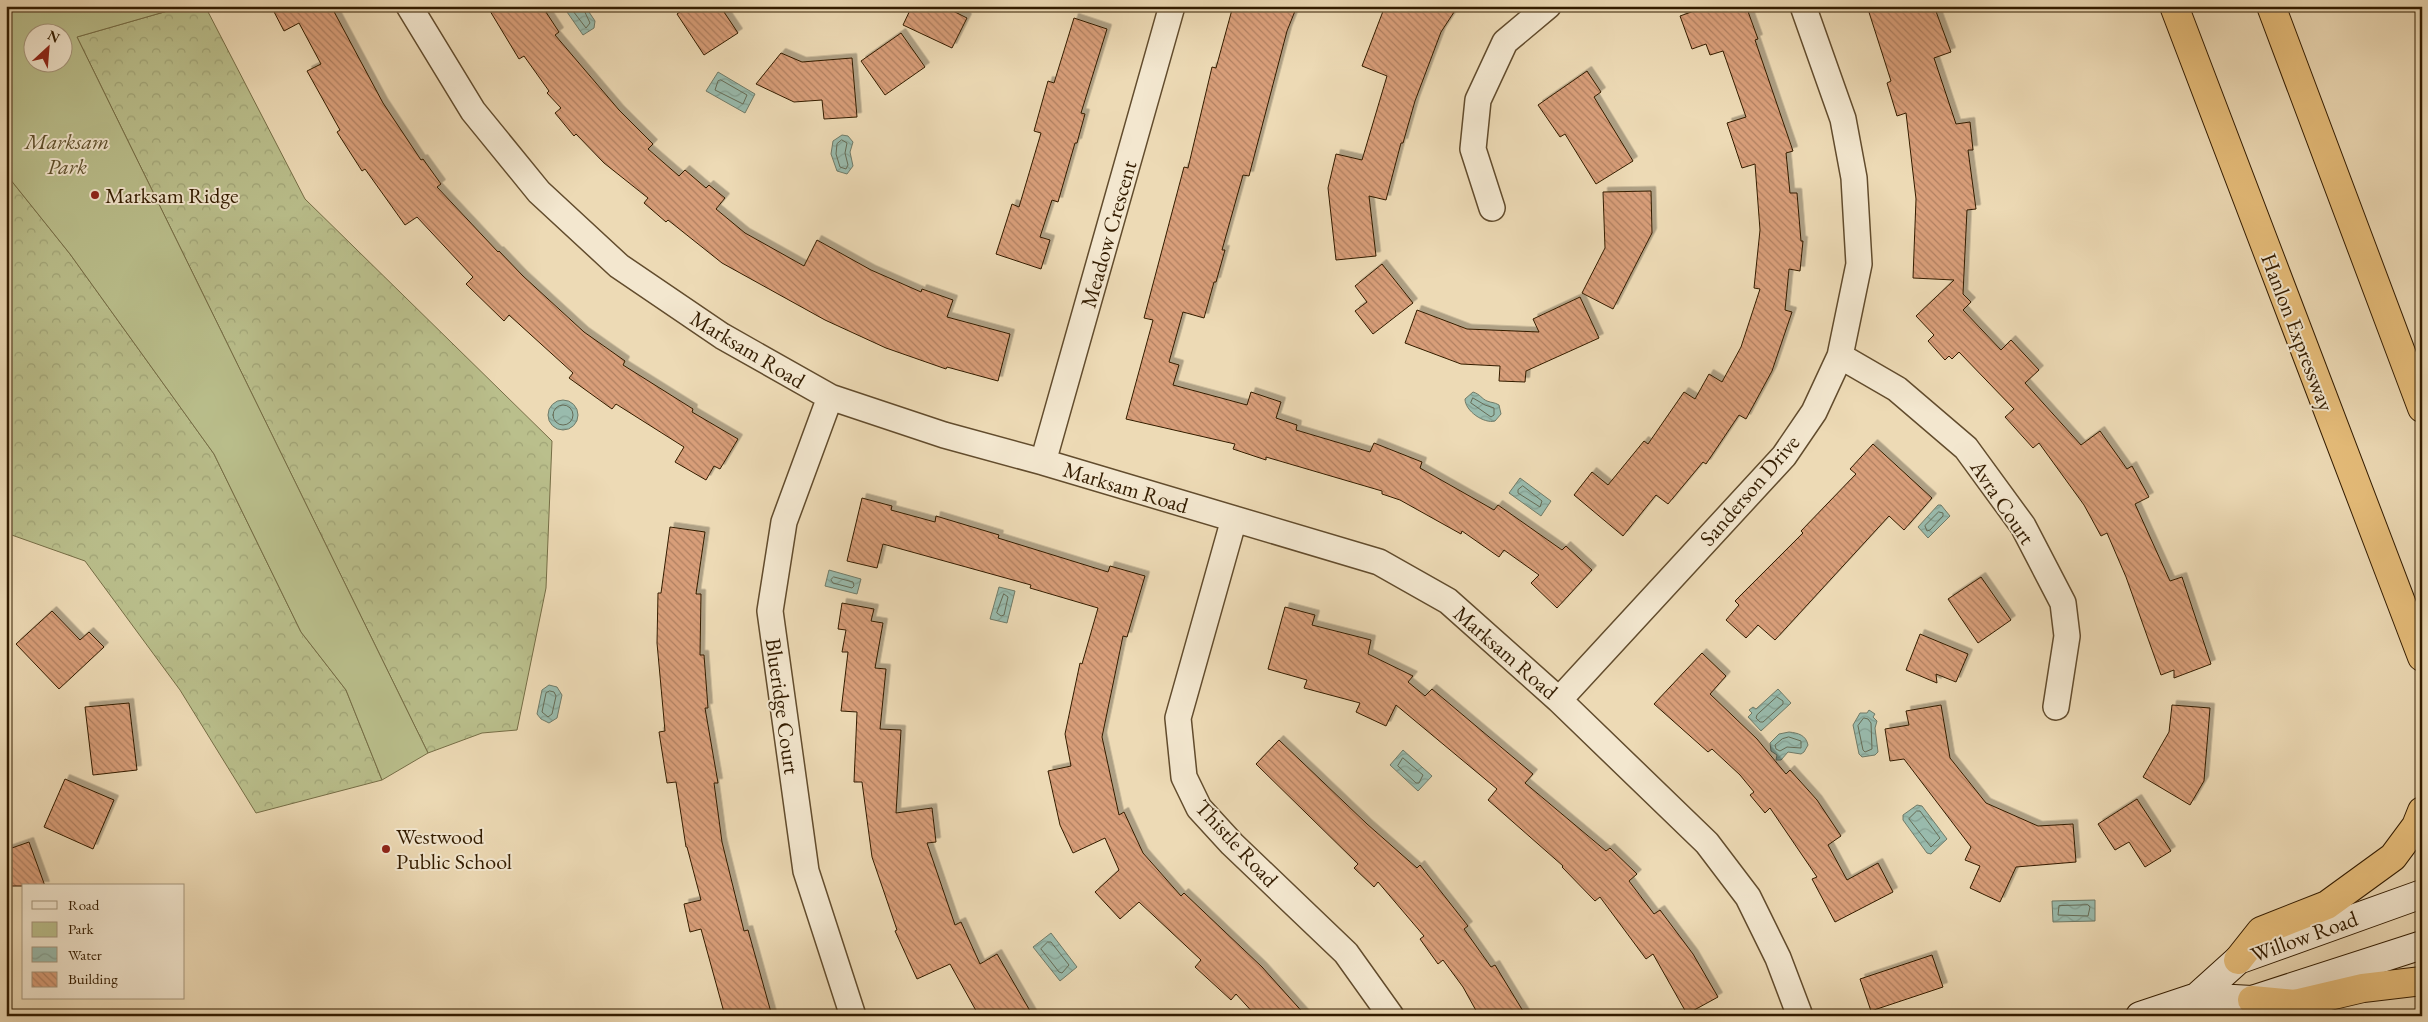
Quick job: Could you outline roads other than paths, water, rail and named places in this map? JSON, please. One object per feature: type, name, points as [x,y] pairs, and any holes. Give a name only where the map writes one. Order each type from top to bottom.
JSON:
[{"type":"highway","name":"Hanlon Expressway","points":[[2174,6],[2422,657]]},
{"type":"highway","points":[[2270,6],[2422,408]]},
{"type":"highway","points":[[2238,960],[2261,931],[2327,905],[2393,857],[2416,826],[2422,811]]},
{"type":"highway","points":[[2252,1000],[2295,1004],[2363,988],[2422,982]]},
{"type":"main road","name":"Willow Road","points":[[2140,1016],[2197,996],[2238,960],[2422,894]]},
{"type":"main road","name":"Willow Road","points":[[2197,996],[2252,1000],[2422,945]]},
{"type":"street","name":"Marksam Road","points":[[409,6],[473,111],[547,199],[619,266],[722,336],[830,397],[944,435],[1043,462],[1379,562],[1448,601],[1559,700],[1713,851],[1748,897],[1778,958],[1800,1016]]},
{"type":"street","name":"Meadow Crescent","points":[[1043,462],[1172,6]]},
{"type":"street","points":[[1492,208],[1474,149],[1478,100],[1505,42],[1548,6]]},
{"type":"street","name":"Sanderson Drive","points":[[1559,700],[1784,456],[1814,412],[1840,356],[1859,264],[1854,178],[1843,119],[1804,6]]},
{"type":"street","name":"Avra Court","points":[[1840,356],[1897,389],[1966,448],[2023,526],[2063,603],[2067,636],[2056,707]]},
{"type":"street","name":"Blueridge Court","points":[[830,397],[784,522],[770,611],[806,871],[853,1016]]},
{"type":"street","name":"Thistle Road","points":[[1234,519],[1178,718],[1184,777],[1199,808],[1232,844],[1346,953],[1391,1016]]},
{"type":"water","points":[[568,6],[585,6],[595,21],[594,28],[583,35],[567,12]]},
{"type":"water","points":[[718,72],[755,94],[745,113],[706,91]]},
{"type":"water","points":[[842,135],[848,136],[853,142],[850,152],[853,166],[847,174],[837,171],[831,154],[833,141]]},
{"type":"water","points":[[1473,392],[1487,401],[1499,405],[1501,414],[1495,421],[1481,419],[1468,408],[1465,399]]},
{"type":"water","points":[[563,400],[569,401],[577,409],[577,421],[569,429],[563,430],[557,429],[549,421],[548,415],[549,409],[557,401]]},
{"type":"water","points":[[1520,478],[1551,501],[1541,516],[1509,493]]},
{"type":"water","points":[[1938,505],[1941,505],[1950,516],[1928,538],[1918,527]]},
{"type":"water","points":[[829,570],[861,579],[857,594],[825,586]]},
{"type":"water","points":[[999,587],[1015,591],[1007,623],[990,619]]},
{"type":"water","points":[[549,685],[557,687],[562,695],[557,718],[549,723],[541,719],[537,714],[542,690]]},
{"type":"water","points":[[1778,689],[1791,703],[1761,731],[1748,717],[1752,713],[1749,710],[1753,707],[1756,709]]},
{"type":"water","points":[[1869,710],[1875,714],[1873,717],[1877,721],[1875,728],[1878,752],[1875,755],[1862,757],[1859,754],[1853,725],[1860,713],[1867,713]]},
{"type":"water","points":[[1789,732],[1801,735],[1808,745],[1801,754],[1788,752],[1781,760],[1776,760],[1777,755],[1771,751],[1770,743],[1779,734]]},
{"type":"water","points":[[1403,750],[1432,776],[1418,791],[1390,765]]},
{"type":"water","points":[[1917,805],[1922,806],[1947,839],[1931,854],[1927,853],[1903,820],[1903,815]]},
{"type":"water","points":[[2095,900],[2095,921],[2053,922],[2052,901]]},
{"type":"water","points":[[1051,933],[1077,967],[1060,981],[1033,947]]},
{"type":"place","name":"Marksam Ridge","points":[[95,195]]},
{"type":"place","name":"Westwood Public School","points":[[386,849]]},
{"type":"park label","name":"Marksam Park","points":[[67,154]]}]
